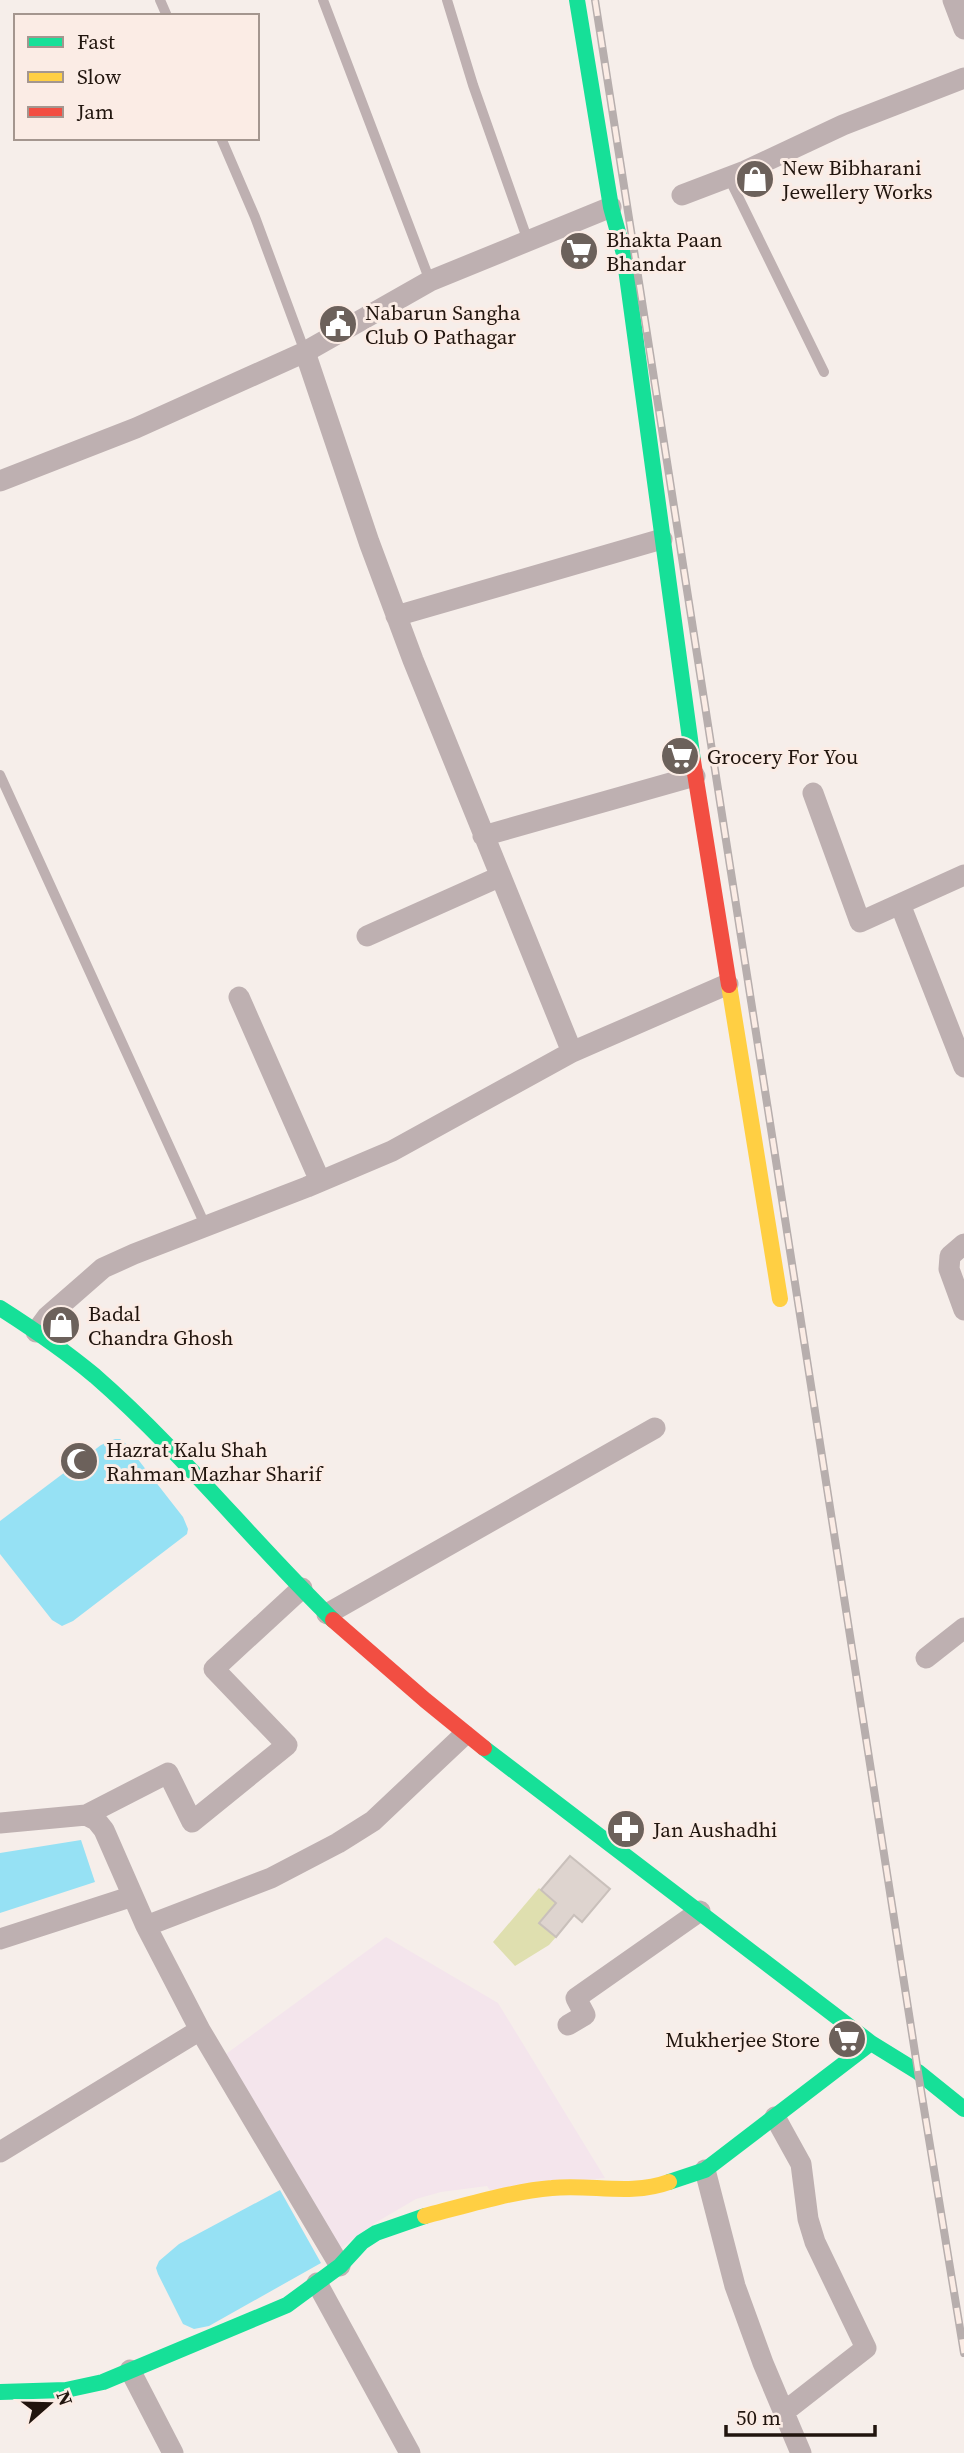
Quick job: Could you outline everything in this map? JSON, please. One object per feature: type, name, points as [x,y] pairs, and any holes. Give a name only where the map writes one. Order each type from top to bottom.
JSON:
[{"type":"street","points":[[577,0],[611,207],[624,254],[695,776],[780,1299]]},
{"type":"street","points":[[953,0],[964,30]]},
{"type":"street","points":[[682,195],[729,178],[843,125],[964,78]]},
{"type":"street","points":[[0,481],[136,428],[305,352],[430,281],[611,207]]},
{"type":"street","points":[[305,352],[396,616],[499,877],[572,1052]]},
{"type":"street","points":[[396,616],[662,539]]},
{"type":"street","points":[[483,836],[695,776]]},
{"type":"street","points":[[813,793],[860,922],[964,875]]},
{"type":"street","points":[[367,936],[499,877]]},
{"type":"street","points":[[900,904],[964,1067]]},
{"type":"street","points":[[36,1332],[47,1318],[103,1268],[392,1151],[572,1052],[728,984]]},
{"type":"street","points":[[239,997],[320,1181]]},
{"type":"street","points":[[964,1244],[950,1256],[949,1269],[964,1310]]},
{"type":"street","points":[[5,1318],[36,1332],[91,1372],[142,1419],[327,1614],[464,1735],[871,2043],[918,2072],[964,2109]]},
{"type":"street","points":[[327,1614],[655,1428]]},
{"type":"street","points":[[0,1823],[86,1815],[168,1773],[192,1822],[287,1745],[214,1669],[302,1588]]},
{"type":"street","points":[[926,1658],[964,1628]]},
{"type":"street","points":[[146,1926],[271,1878],[338,1843],[373,1821],[464,1735]]},
{"type":"street","points":[[86,1815],[96,1820],[104,1830],[146,1926],[200,2030],[340,2266]]},
{"type":"street","points":[[0,1939],[133,1896]]},
{"type":"street","points":[[568,2025],[585,2015],[576,1998],[700,1911]]},
{"type":"street","points":[[0,2152],[200,2030]]},
{"type":"street","points":[[0,2392],[79,2388],[103,2382],[287,2305],[340,2266],[362,2242],[376,2233],[458,2207],[561,2187],[636,2190],[653,2188],[705,2170],[871,2043]]},
{"type":"street","points":[[775,2117],[801,2164],[808,2219],[815,2242],[866,2348],[784,2412]]},
{"type":"street","points":[[705,2170],[735,2286],[763,2363],[802,2453]]},
{"type":"street","points":[[317,2283],[410,2453]]},
{"type":"street","points":[[130,2370],[173,2453]]},
{"type":"lane","points":[[323,0],[430,281]]},
{"type":"lane","points":[[447,0],[473,85],[528,241]]},
{"type":"lane","points":[[221,140],[255,217],[305,352]]},
{"type":"lane","points":[[729,178],[824,372]]},
{"type":"lane","points":[[0,775],[206,1227]]},
{"type":"shaded area","points":[[386,1937],[498,2003],[605,2178],[490,2190],[487,2186],[441,2192],[416,2199],[375,2223],[341,2248],[226,2054]]},
{"type":"green space","points":[[539,1888],[556,1903],[539,1923],[556,1937],[549,1945],[515,1966],[493,1942]]},
{"type":"water","points":[[115,1439],[126,1444],[183,1517],[188,1529],[187,1534],[73,1621],[62,1626],[52,1620],[0,1554],[0,1521],[101,1445]]},
{"type":"water","points":[[81,1840],[95,1882],[0,1913],[0,1853]]},
{"type":"water","points":[[280,2190],[321,2263],[209,2326],[194,2329],[183,2324],[158,2274],[156,2268],[159,2261],[179,2244]]},
{"type":"building","points":[[570,1856],[610,1889],[582,1922],[574,1915],[556,1937],[539,1923],[556,1903],[541,1890]]},
{"type":"railway","points":[[595,0],[964,2353]]},
{"type":"traffic: fast","points":[[577,0],[611,207],[624,254],[693,761]]},
{"type":"traffic: fast","points":[[0,1308],[72,1358],[127,1405],[333,1620]]},
{"type":"traffic: fast","points":[[484,1748],[871,2043],[918,2072],[964,2109]]},
{"type":"traffic: fast","points":[[669,2182],[705,2170],[871,2043]]},
{"type":"traffic: fast","points":[[0,2392],[66,2390],[103,2382],[287,2305],[340,2266],[362,2242],[376,2233],[425,2216]]},
{"type":"traffic: slow","points":[[729,985],[780,1299]]},
{"type":"traffic: slow","points":[[425,2216],[521,2192],[567,2187],[626,2189],[669,2182]]},
{"type":"traffic: jam","points":[[693,761],[729,985]]},
{"type":"traffic: jam","points":[[333,1620],[484,1748]]},
{"type":"place","name":"New Bibharani Jewellery Works","points":[[755,179]]},
{"type":"place","name":"Bhakta Paan Bhandar","points":[[579,251]]},
{"type":"place","name":"Nabarun Sangha Club O Pathagar","points":[[338,324]]},
{"type":"place","name":"Grocery For You","points":[[680,756]]},
{"type":"place","name":"Badal Chandra Ghosh","points":[[61,1325]]},
{"type":"place","name":"Hazrat Kalu Shah Rahman Mazhar Sharif","points":[[79,1461]]},
{"type":"place","name":"Jan Aushadhi","points":[[626,1829]]},
{"type":"place","name":"Mukherjee Store","points":[[847,2039]]}]
